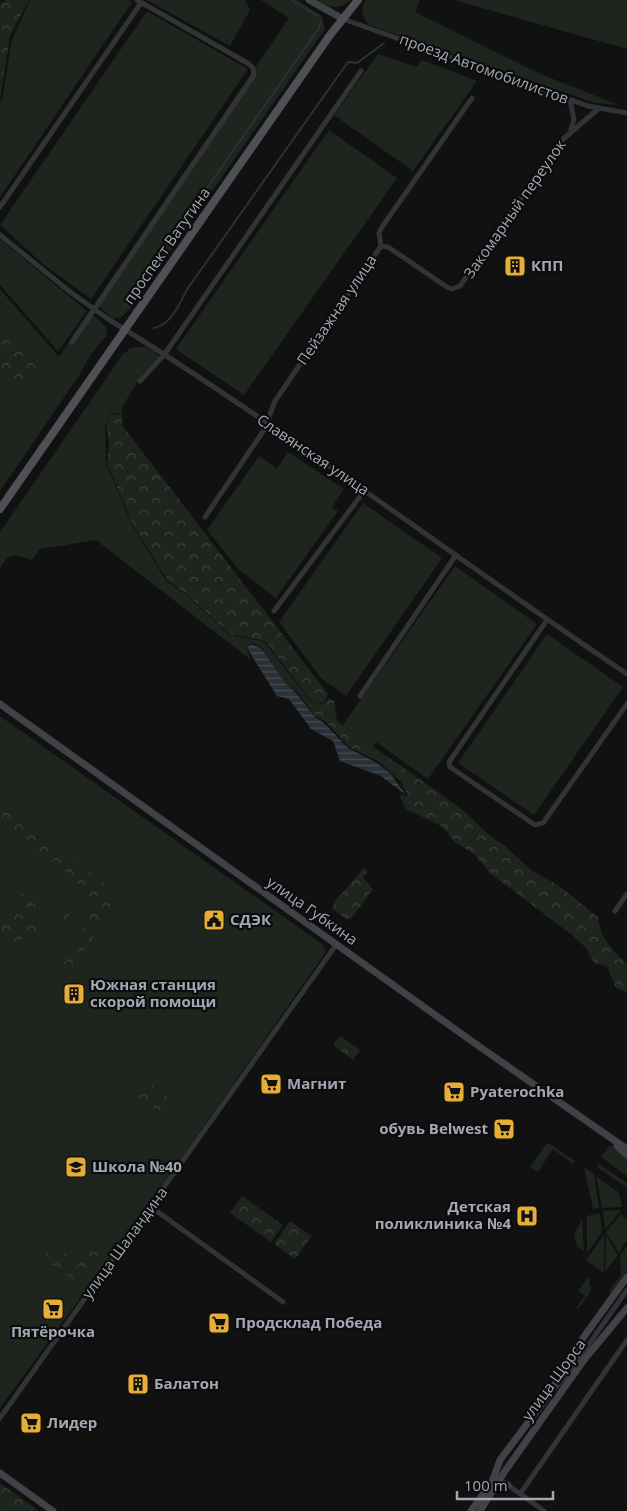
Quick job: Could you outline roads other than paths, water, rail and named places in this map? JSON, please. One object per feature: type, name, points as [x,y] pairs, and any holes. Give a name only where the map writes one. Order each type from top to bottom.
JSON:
[{"type":"main road","points":[[309,0],[342,19]]},
{"type":"main road","name":"проспект Ватутина","points":[[0,509],[342,19],[358,0]]},
{"type":"main road","name":"улица Губкина","points":[[0,704],[336,945],[627,1149]]},
{"type":"main road","name":"улица Губкина","points":[[610,1138],[627,1155]]},
{"type":"main road","name":"улица Щорса","points":[[495,1481],[500,1460],[545,1400],[583,1338],[627,1277]]},
{"type":"main road","name":"улица Щорса","points":[[471,1511],[505,1471],[584,1360],[627,1308]]},
{"type":"main road","points":[[0,1473],[53,1511]]},
{"type":"main road","points":[[480,1511],[495,1481],[508,1485]]},
{"type":"street","points":[[0,207],[139,1],[253,68],[254,75],[251,80],[72,342]]},
{"type":"street","name":"проезд Автомобилистов","points":[[342,19],[570,100],[598,109],[627,114]]},
{"type":"street","points":[[140,381],[164,355],[361,71]]},
{"type":"street","name":"Пейзажная улица","points":[[205,517],[238,471],[267,424],[275,401],[381,246],[378,233],[472,98]]},
{"type":"street","name":"Закомарный переулок","points":[[570,100],[574,118],[571,130]]},
{"type":"street","name":"Закомарный переулок","points":[[381,246],[388,247],[447,287],[452,289],[460,286],[542,166],[571,130],[598,109]]},
{"type":"street","name":"Славянская улица","points":[[0,235],[95,310],[365,490],[546,620],[627,674]]},
{"type":"street","points":[[274,611],[365,490]]},
{"type":"street","points":[[360,696],[456,555]]},
{"type":"street","points":[[546,620],[448,762],[450,768],[535,826],[543,823],[627,704]]},
{"type":"street","points":[[615,911],[627,894]]},
{"type":"street","name":"улица Шаландина","points":[[0,1418],[336,945]]},
{"type":"street","points":[[151,1207],[283,1302]]},
{"type":"street","name":"улица Щорса","points":[[545,1400],[573,1367],[627,1291]]},
{"type":"street","points":[[584,1360],[618,1306]]},
{"type":"street","points":[[520,1494],[627,1340]]},
{"type":"street","points":[[495,1481],[508,1485],[544,1511]]},
{"type":"waterway","points":[[291,0],[318,16]]},
{"type":"waterway","points":[[125,305],[319,28],[321,21]]},
{"type":"waterway","points":[[154,328],[170,318],[188,288],[348,62],[357,63],[384,43]]},
{"type":"place","name":"КПП","points":[[515,266]]},
{"type":"place","name":"СДЭК","points":[[214,920]]},
{"type":"place","name":"Южная станция скорой помощи","points":[[74,994]]},
{"type":"place","name":"Магнит","points":[[271,1084]]},
{"type":"place","name":"Pyaterochka","points":[[454,1092]]},
{"type":"place","name":"обувь Belwest","points":[[504,1129]]},
{"type":"place","name":"Школа №40","points":[[76,1167]]},
{"type":"place","name":"Детская поликлиника №4","points":[[527,1216]]},
{"type":"place","name":"Пятёрочка","points":[[53,1309]]},
{"type":"place","name":"Продсклад Победа","points":[[219,1323]]},
{"type":"place","name":"Балатон","points":[[138,1384]]},
{"type":"place","name":"Лидер","points":[[31,1423]]}]
